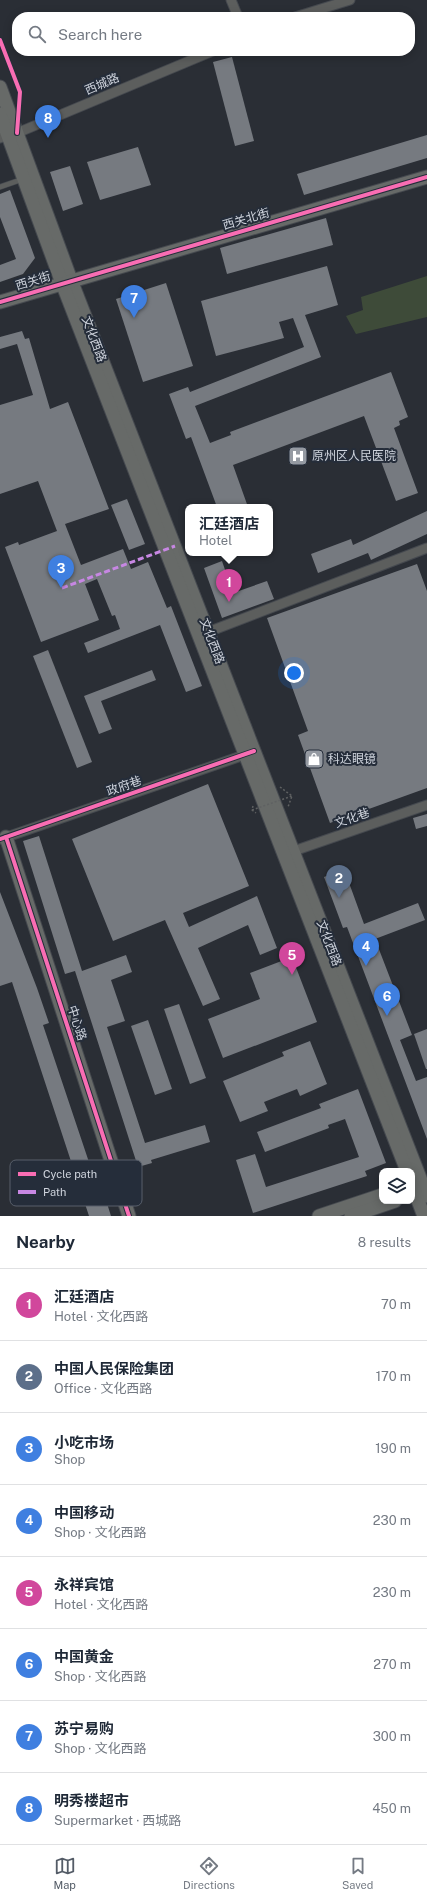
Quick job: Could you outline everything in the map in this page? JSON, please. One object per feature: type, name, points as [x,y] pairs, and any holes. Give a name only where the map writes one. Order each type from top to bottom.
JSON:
[{"type":"main road","name":"文化西路","points":[[0,87],[9,136],[24,179],[67,281],[419,1189],[424,1216]]},
{"type":"main road","name":"文化西路","points":[[0,114],[208,632],[250,753]]},
{"type":"main road","name":"西关北街","points":[[67,281],[427,177]]},
{"type":"main road","name":"西关街","points":[[0,302],[67,281]]},
{"type":"main road","name":"中心路","points":[[3,838],[110,1160]]},
{"type":"main road","name":"文化西路","points":[[289,852],[406,1168]]},
{"type":"main road","points":[[319,1216],[379,1196]]},
{"type":"main road","points":[[351,1216],[386,1204]]},
{"type":"main road","name":"中心路","points":[[126,1206],[129,1216]]},
{"type":"street","points":[[232,0],[236,12]]},
{"type":"street","points":[[307,12],[350,0]]},
{"type":"street","name":"西城路","points":[[9,136],[201,56]]},
{"type":"street","points":[[208,632],[427,548]]},
{"type":"street","name":"政府巷","points":[[3,838],[250,753]]},
{"type":"street","name":"文化巷","points":[[289,852],[427,805]]},
{"type":"lane","points":[[0,187],[24,179]]},
{"type":"path","points":[[252,810],[292,796]]},
{"type":"green space","points":[[427,276],[427,317],[356,334],[346,316],[363,310],[361,297]]},
{"type":"building","points":[[232,57],[254,141],[235,146],[213,62]]},
{"type":"building","points":[[427,135],[427,158],[304,195],[297,174]]},
{"type":"building","points":[[138,147],[151,185],[100,200],[87,162]]},
{"type":"building","points":[[70,166],[83,204],[63,211],[50,172]]},
{"type":"building","points":[[10,190],[35,258],[23,274],[0,282],[0,265],[16,259],[0,217],[0,194]]},
{"type":"building","points":[[326,218],[333,245],[227,274],[220,248]]},
{"type":"building","points":[[327,266],[338,305],[305,315],[321,357],[195,406],[210,443],[231,435],[230,432],[391,372],[408,417],[399,421],[400,425],[394,428],[418,493],[396,501],[364,416],[233,465],[247,504],[216,504],[191,437],[186,439],[169,394],[188,387],[190,392],[304,347],[293,318],[279,322],[284,338],[216,356],[201,301]]},
{"type":"building","points":[[166,283],[193,366],[143,382],[116,299]]},
{"type":"building","points":[[22,331],[25,339],[29,338],[50,409],[68,402],[109,509],[65,524],[81,565],[123,549],[131,569],[148,562],[167,608],[171,606],[202,686],[186,692],[160,625],[88,653],[84,643],[120,629],[115,615],[112,616],[97,579],[85,584],[99,620],[41,642],[5,547],[18,542],[19,545],[57,531],[38,481],[0,494],[0,405],[33,395],[17,344],[0,349],[0,337]]},
{"type":"building","points":[[127,499],[145,544],[129,550],[111,505]]},
{"type":"building","points":[[427,511],[427,534],[371,560],[368,553],[318,573],[311,554],[351,539],[353,545]]},
{"type":"building","points":[[222,561],[233,593],[267,581],[274,599],[222,618],[204,568]]},
{"type":"building","points":[[417,564],[427,591],[427,788],[330,823],[298,735],[308,731],[267,618]]},
{"type":"building","points":[[48,650],[92,762],[77,768],[33,656]]},
{"type":"building","points":[[152,670],[156,680],[101,701],[112,729],[99,734],[84,696]]},
{"type":"building","points":[[208,784],[249,886],[183,913],[189,927],[257,896],[277,948],[260,955],[248,925],[198,948],[220,999],[203,1006],[165,920],[113,941],[72,839]]},
{"type":"building","points":[[427,814],[427,826],[416,829],[413,818]]},
{"type":"building","points":[[39,836],[82,971],[126,955],[132,972],[111,980],[125,1021],[107,1027],[145,1143],[205,1125],[210,1142],[151,1160],[152,1163],[142,1166],[142,1160],[136,1160],[75,971],[65,974],[23,841]]},
{"type":"building","points":[[344,869],[364,924],[418,903],[425,920],[375,939],[412,1035],[400,1040],[416,1081],[427,1077],[427,1139],[347,927],[343,928],[324,877]]},
{"type":"building","points":[[0,892],[49,1023],[43,1025],[88,1160],[71,1160],[12,982],[0,986]]},
{"type":"building","points":[[292,957],[317,1022],[223,1058],[208,1019],[260,999],[250,973]]},
{"type":"building","points":[[179,1004],[206,1078],[190,1084],[164,1009]]},
{"type":"building","points":[[148,1020],[172,1089],[155,1095],[131,1026]]},
{"type":"building","points":[[427,1029],[427,1069],[426,1069],[414,1034]]},
{"type":"building","points":[[310,1041],[327,1084],[300,1096],[297,1089],[264,1102],[268,1111],[240,1122],[223,1081],[284,1056],[282,1052]]},
{"type":"building","points":[[358,1089],[386,1163],[365,1171],[367,1176],[253,1213],[236,1160],[255,1154],[266,1187],[359,1157],[345,1119],[328,1125],[329,1128],[265,1152],[257,1132],[321,1108],[319,1104]]},
{"type":"building","points":[[86,1206],[108,1206],[111,1216],[89,1216]]},
{"type":"marked path","points":[[62,588],[175,546]]},
{"type":"cycle path","points":[[0,40],[20,92],[17,133]]},
{"type":"cycle path","points":[[0,302],[427,177]]},
{"type":"cycle path","points":[[0,839],[254,751]]},
{"type":"cycle path","points":[[6,837],[111,1160]]},
{"type":"cycle path","points":[[126,1206],[129,1216]]},
{"type":"place","name":"明秀楼超市","points":[[48,138]]},
{"type":"place","name":"苏宁易购","points":[[134,318]]},
{"type":"place","name":"原州区人民医院","points":[[298,456]]},
{"type":"place","name":"小吃市场","points":[[61,588]]},
{"type":"place","name":"汇廷酒店","points":[[229,602]]},
{"type":"place","name":"科达眼镜","points":[[314,759]]},
{"type":"place","name":"中国人民保险集团","points":[[339,898]]},
{"type":"place","name":"中国移动","points":[[366,966]]},
{"type":"place","name":"永祥宾馆","points":[[292,975]]},
{"type":"place","name":"中国黄金","points":[[387,1016]]}]
